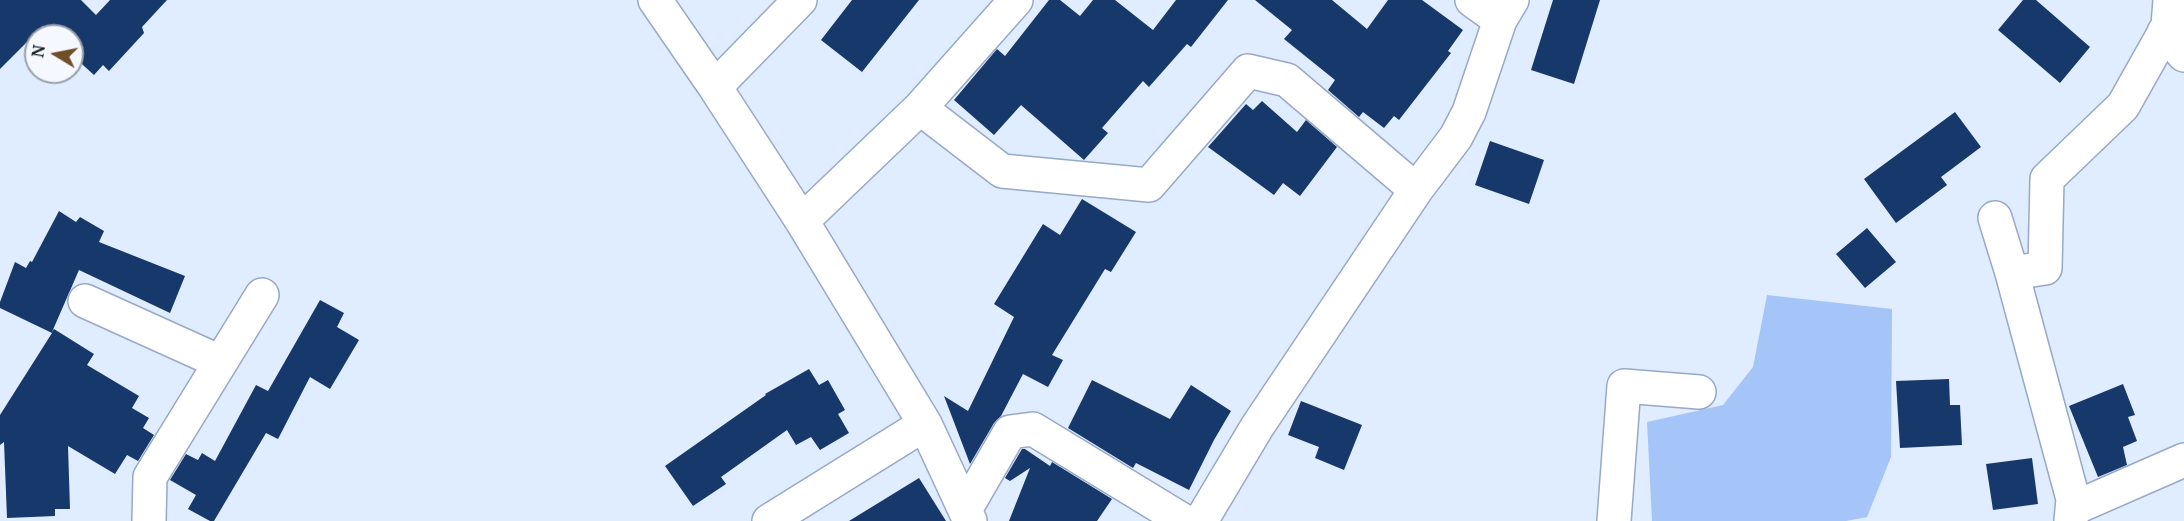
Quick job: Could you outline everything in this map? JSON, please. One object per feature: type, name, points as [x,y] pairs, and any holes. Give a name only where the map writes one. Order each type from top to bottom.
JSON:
[{"type":"street","points":[[655,0],[802,221],[925,424],[967,515]]},
{"type":"street","points":[[715,87],[800,0]]},
{"type":"street","points":[[802,221],[920,108],[1016,0]]},
{"type":"street","points":[[1201,521],[1257,427],[1416,190],[1461,129],[1506,10],[1472,0]]},
{"type":"street","points":[[2012,273],[2044,268],[2047,179],[2123,106],[2174,43],[2168,26],[2170,0]]},
{"type":"street","points":[[920,108],[1002,171],[1149,185],[1248,71],[1287,80],[1416,190]]},
{"type":"street","points":[[1995,218],[2073,499],[2071,515]]},
{"type":"street","points":[[149,521],[150,477],[262,295]]},
{"type":"street","points":[[85,301],[220,362]]},
{"type":"street","points":[[1614,521],[1624,387],[1699,393]]},
{"type":"street","points":[[769,521],[925,424]]},
{"type":"street","points":[[967,515],[1010,432],[1033,429],[1184,521]]},
{"type":"street","points":[[2071,515],[2184,460]]},
{"type":"shaded area","points":[[1767,295],[1892,309],[1891,457],[1867,517],[1846,521],[1652,521],[1647,422],[1723,405],[1753,367]]},
{"type":"building","points":[[0,0],[81,0],[96,15],[110,0],[167,0],[142,27],[144,33],[109,71],[103,65],[94,75],[84,66],[84,24],[24,24],[24,45],[0,69]]},
{"type":"building","points":[[852,0],[919,0],[862,72],[821,40]]},
{"type":"building","points":[[1049,0],[1060,0],[1080,16],[1093,0],[1115,0],[1153,30],[1176,0],[1228,0],[1191,47],[1187,44],[1149,87],[1143,81],[1102,128],[1108,133],[1084,160],[1021,105],[994,135],[954,100],[997,49],[1005,56]]},
{"type":"building","points":[[1255,0],[1332,0],[1367,29],[1388,0],[1422,0],[1463,30],[1448,51],[1451,53],[1399,120],[1394,116],[1384,128],[1363,112],[1359,117],[1328,90],[1335,80],[1284,39],[1292,30]]},
{"type":"building","points":[[1553,0],[1600,0],[1574,84],[1531,70]]},
{"type":"building","points":[[2023,0],[2036,0],[2090,47],[2060,83],[1998,30]]},
{"type":"building","points":[[1262,101],[1297,132],[1306,120],[1337,147],[1300,196],[1283,183],[1274,195],[1208,147],[1246,104],[1253,110]]},
{"type":"building","points":[[1955,112],[1981,147],[1941,177],[1947,185],[1896,223],[1864,179]]},
{"type":"building","points":[[1490,141],[1544,160],[1529,204],[1475,185]]},
{"type":"building","points":[[1082,199],[1136,232],[1111,272],[1105,269],[1052,355],[1063,360],[1048,387],[1023,374],[1001,416],[994,423],[970,464],[944,396],[968,411],[1014,317],[994,304],[1043,224],[1060,235]]},
{"type":"building","points":[[59,211],[76,222],[80,217],[104,231],[99,242],[185,276],[170,313],[79,270],[52,332],[54,329],[94,354],[87,365],[139,396],[132,408],[149,418],[143,428],[154,435],[138,461],[127,455],[115,474],[68,446],[70,509],[55,509],[55,516],[7,518],[4,442],[0,445],[0,415],[52,333],[0,308],[0,302],[15,262],[26,268],[30,261],[32,262]]},
{"type":"building","points":[[1867,228],[1896,262],[1865,288],[1836,254]]},
{"type":"building","points":[[320,300],[344,313],[337,327],[359,340],[330,389],[310,377],[278,439],[266,433],[214,521],[188,509],[196,495],[170,480],[186,454],[198,460],[202,453],[215,461],[256,385],[268,391]]},
{"type":"building","points":[[809,369],[819,385],[828,380],[845,410],[838,414],[849,433],[820,450],[811,437],[796,445],[787,430],[721,477],[726,484],[693,506],[665,466],[765,394]]},
{"type":"building","points":[[1949,379],[1950,405],[1960,405],[1962,445],[1900,448],[1896,381]]},
{"type":"building","points":[[1092,380],[1170,419],[1191,385],[1231,411],[1189,490],[1136,463],[1133,468],[1068,428]]},
{"type":"building","points":[[2123,384],[2135,415],[2128,417],[2137,441],[2123,447],[2127,465],[2098,477],[2069,406]]},
{"type":"building","points":[[1301,401],[1362,425],[1344,470],[1315,458],[1319,447],[1288,435]]},
{"type":"building","points":[[1022,449],[1050,466],[1052,462],[1112,499],[1097,521],[1009,521],[1030,468],[1010,481],[1005,478]]},
{"type":"building","points":[[2032,458],[2038,504],[1993,510],[1986,464]]},
{"type":"building","points":[[919,478],[946,521],[849,521]]}]
